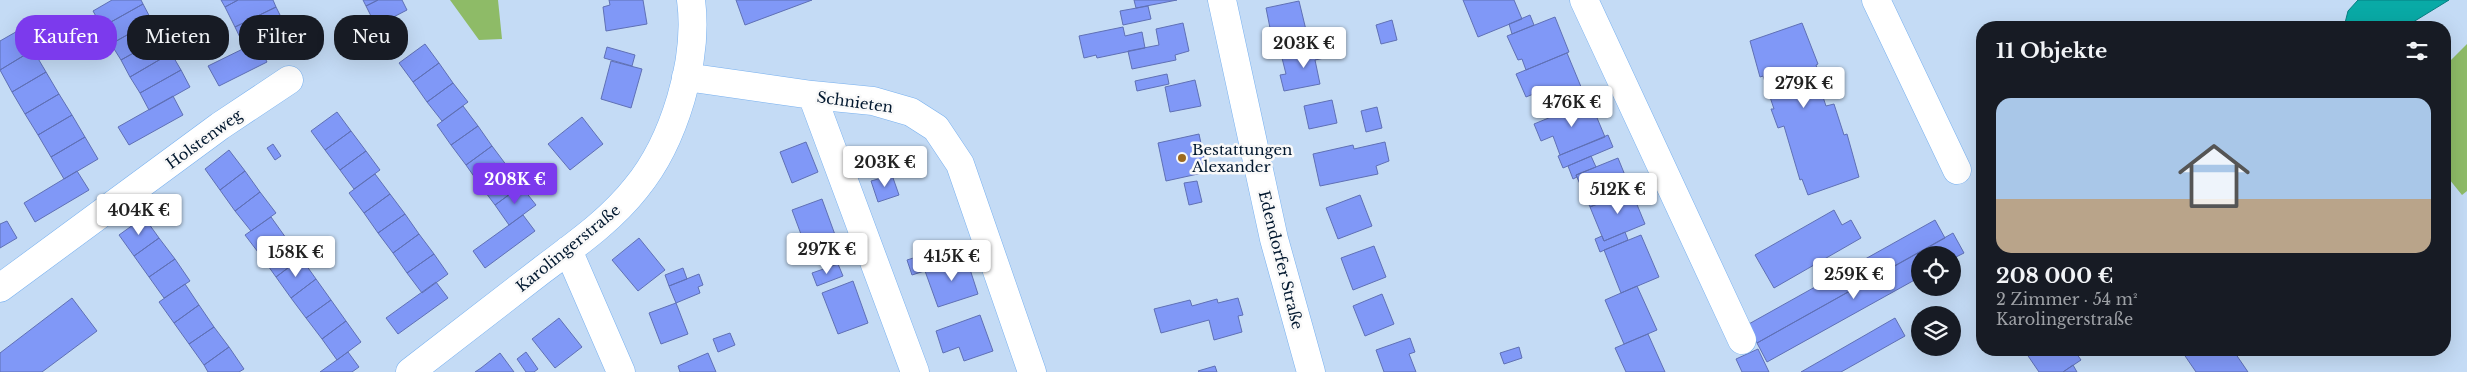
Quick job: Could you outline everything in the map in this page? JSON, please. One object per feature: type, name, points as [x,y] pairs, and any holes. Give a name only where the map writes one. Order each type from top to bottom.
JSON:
[{"type":"street","name":"Karolingerstraße","points":[[410,372],[568,250],[623,202],[646,174],[667,135],[686,77],[692,38],[691,0]]},
{"type":"street","name":"Edendorfer Straße","points":[[1222,0],[1274,239],[1310,372]]},
{"type":"street","points":[[1584,0],[1742,340]]},
{"type":"street","points":[[1876,0],[1957,170]]},
{"type":"street","name":"Schnieten","points":[[686,77],[812,95],[873,101],[898,107],[924,119],[941,134],[960,164],[1032,372]]},
{"type":"street","name":"Holstenweg","points":[[0,288],[220,126],[289,80]]},
{"type":"street","points":[[812,95],[915,372]]},
{"type":"street","points":[[568,250],[621,372]]},
{"type":"shaded area","points":[[450,0],[498,0],[502,39],[479,40]]},
{"type":"shaded area","points":[[2358,0],[2449,0],[2415,21],[2346,21],[2348,11]]},
{"type":"shaded area","points":[[2467,44],[2467,191],[2462,195],[2451,181],[2451,60]]},
{"type":"building","points":[[112,0],[141,0],[143,4],[117,19],[117,15],[95,15],[93,11]]},
{"type":"building","points":[[221,0],[238,0],[225,7]]},
{"type":"building","points":[[238,0],[273,0],[276,7],[260,15],[239,15],[239,25],[235,27],[225,7]]},
{"type":"building","points":[[363,0],[378,0],[366,6]]},
{"type":"building","points":[[378,0],[402,0],[407,10],[397,15],[370,15],[366,6]]},
{"type":"building","points":[[609,0],[643,0],[647,24],[606,31],[603,7],[610,5]]},
{"type":"building","points":[[736,0],[812,0],[745,25]]},
{"type":"building","points":[[1134,0],[1177,0],[1136,8]]},
{"type":"building","points":[[1463,0],[1514,0],[1522,19],[1478,37]]},
{"type":"building","points":[[1299,1],[1306,30],[1272,38],[1266,8]]},
{"type":"building","points":[[143,4],[149,15],[127,15],[127,35],[117,41],[117,19]]},
{"type":"building","points":[[1148,6],[1151,19],[1123,25],[1120,11]]},
{"type":"building","points":[[276,7],[280,15],[260,15]]},
{"type":"building","points":[[1530,15],[1534,25],[1512,34],[1509,24]]},
{"type":"building","points":[[1555,17],[1569,52],[1526,70],[1522,59],[1518,60],[1507,36]]},
{"type":"building","points":[[1392,20],[1397,40],[1381,44],[1376,25]]},
{"type":"building","points":[[1183,23],[1189,51],[1175,55],[1176,60],[1132,69],[1128,51],[1159,45],[1156,29]]},
{"type":"building","points":[[1802,23],[1818,64],[1816,65],[1827,96],[1823,97],[1826,106],[1834,104],[1844,135],[1847,134],[1859,177],[1808,195],[1802,179],[1800,180],[1784,126],[1778,128],[1771,109],[1774,109],[1763,76],[1760,77],[1750,41]]},
{"type":"building","points":[[239,25],[239,35],[235,27]]},
{"type":"building","points":[[1123,27],[1125,36],[1142,32],[1145,48],[1097,58],[1096,55],[1084,58],[1079,36]]},
{"type":"building","points":[[1306,30],[1308,42],[1283,48],[1280,36]]},
{"type":"building","points":[[15,32],[16,60],[0,70],[0,41]]},
{"type":"building","points":[[127,35],[127,57],[121,60],[117,54],[117,41]]},
{"type":"building","points":[[425,44],[439,63],[413,82],[399,63],[403,60],[408,60],[408,56]]},
{"type":"building","points":[[1336,46],[1338,55],[1315,60],[1320,84],[1284,91],[1280,75],[1286,74],[1282,58]]},
{"type":"building","points":[[607,47],[635,55],[632,66],[604,58]]},
{"type":"building","points":[[239,51],[239,60],[266,60],[267,62],[219,86],[208,66],[220,60],[229,60],[229,56]]},
{"type":"building","points":[[1567,53],[1584,94],[1548,109],[1541,91],[1526,97],[1516,74]]},
{"type":"building","points":[[127,57],[127,60],[159,60],[130,77],[121,60]]},
{"type":"building","points":[[16,60],[39,60],[46,72],[12,92],[0,70]]},
{"type":"building","points":[[159,60],[175,60],[181,70],[140,93],[130,77]]},
{"type":"building","points":[[611,61],[642,69],[631,108],[601,99]]},
{"type":"building","points":[[439,63],[453,83],[427,102],[413,82]]},
{"type":"building","points":[[181,70],[190,87],[149,110],[140,93]]},
{"type":"building","points":[[46,72],[59,94],[25,114],[12,92]]},
{"type":"building","points":[[1167,74],[1169,84],[1137,91],[1135,81]]},
{"type":"building","points":[[1195,80],[1201,106],[1170,112],[1165,87]]},
{"type":"building","points":[[453,83],[468,102],[442,121],[427,102]]},
{"type":"building","points":[[59,94],[72,115],[38,135],[25,114]]},
{"type":"building","points":[[1582,94],[1586,103],[1553,117],[1549,108]]},
{"type":"building","points":[[173,96],[183,115],[129,145],[118,127]]},
{"type":"building","points":[[1332,100],[1337,123],[1309,129],[1304,106]]},
{"type":"building","points":[[1590,101],[1605,137],[1560,155],[1553,136],[1541,141],[1534,124]]},
{"type":"building","points":[[463,106],[478,126],[451,145],[437,125]]},
{"type":"building","points":[[1377,107],[1382,128],[1366,132],[1361,111]]},
{"type":"building","points":[[337,112],[351,131],[325,150],[311,131]]},
{"type":"building","points":[[72,115],[85,137],[51,157],[38,135]]},
{"type":"building","points":[[582,117],[603,144],[570,170],[548,144]]},
{"type":"building","points":[[478,126],[492,146],[466,165],[451,145]]},
{"type":"building","points":[[351,131],[366,151],[340,170],[325,150]]},
{"type":"building","name":"Bestattungen Alexander","points":[[1199,134],[1207,172],[1166,181],[1158,143]]},
{"type":"building","points":[[1608,135],[1613,147],[1563,168],[1558,156]]},
{"type":"building","points":[[85,137],[98,159],[64,179],[51,157]]},
{"type":"building","points":[[806,142],[818,172],[792,183],[780,152]]},
{"type":"building","points":[[1385,142],[1389,161],[1376,166],[1378,174],[1320,186],[1313,154],[1353,145],[1354,149]]},
{"type":"building","points":[[273,144],[281,156],[275,160],[267,148]]},
{"type":"building","points":[[492,146],[507,166],[480,185],[466,165]]},
{"type":"building","points":[[229,150],[245,171],[220,190],[205,169]]},
{"type":"building","points":[[366,151],[380,170],[354,189],[340,170]]},
{"type":"building","points":[[1591,156],[1596,167],[1576,175],[1577,177],[1573,179],[1568,166]]},
{"type":"building","points":[[1618,158],[1631,190],[1590,207],[1576,175]]},
{"type":"building","points":[[507,166],[521,186],[495,205],[480,185]]},
{"type":"building","points":[[77,171],[89,190],[35,222],[24,203]]},
{"type":"building","points":[[245,171],[260,192],[235,211],[220,190]]},
{"type":"building","points":[[375,174],[390,194],[364,213],[349,193]]},
{"type":"building","points":[[892,175],[899,195],[878,202],[871,181]]},
{"type":"building","points":[[1197,181],[1202,202],[1189,205],[1184,183]]},
{"type":"building","points":[[521,186],[536,205],[509,225],[495,205]]},
{"type":"building","points":[[1631,190],[1645,224],[1604,241],[1590,207]]},
{"type":"building","points":[[260,192],[276,213],[251,231],[235,211]]},
{"type":"building","points":[[390,194],[405,214],[378,233],[364,213]]},
{"type":"building","points":[[1360,195],[1372,226],[1338,239],[1326,208]]},
{"type":"building","points":[[822,199],[838,243],[808,253],[792,210]]},
{"type":"building","points":[[1834,210],[1842,225],[1851,220],[1861,238],[1774,288],[1755,255]]},
{"type":"building","points":[[405,214],[419,234],[393,253],[378,233]]},
{"type":"building","points":[[523,215],[535,231],[485,268],[473,251]]},
{"type":"building","points":[[144,217],[159,238],[134,256],[119,235]]},
{"type":"building","points":[[271,217],[286,238],[261,256],[245,235]]},
{"type":"building","points":[[1935,220],[1945,238],[1931,246],[1911,246],[1911,257],[1757,343],[1747,325]]},
{"type":"building","points":[[7,221],[17,238],[0,248],[0,224]]},
{"type":"building","points":[[1625,232],[1628,240],[1600,252],[1595,239],[1602,236],[1604,241]]},
{"type":"building","points":[[1953,233],[1960,246],[1930,246]]},
{"type":"building","points":[[419,234],[434,254],[407,273],[393,253]]},
{"type":"building","points":[[1641,235],[1659,277],[1621,293],[1604,250]]},
{"type":"building","points":[[159,238],[175,259],[149,277],[134,256]]},
{"type":"building","points":[[286,238],[301,258],[276,277],[261,256]]},
{"type":"building","points":[[639,238],[665,270],[638,291],[612,260]]},
{"type":"building","points":[[828,246],[832,256],[812,263],[808,253]]},
{"type":"building","points":[[1374,246],[1386,277],[1353,290],[1341,258]]},
{"type":"building","points":[[938,250],[943,265],[912,275],[907,260]]},
{"type":"building","points":[[434,254],[448,274],[422,293],[407,273]]},
{"type":"building","points":[[966,257],[978,294],[938,307],[925,271]]},
{"type":"building","points":[[1911,257],[1911,282],[1767,362],[1757,343]]},
{"type":"building","points":[[301,258],[316,279],[291,298],[276,277]]},
{"type":"building","points":[[175,259],[190,281],[164,298],[149,277]]},
{"type":"building","points":[[838,264],[843,276],[817,286],[812,273]]},
{"type":"building","points":[[683,268],[687,279],[669,286],[665,275]]},
{"type":"building","points":[[699,274],[703,285],[698,287],[700,293],[676,303],[669,286]]},
{"type":"building","points":[[316,279],[331,300],[306,318],[291,298]]},
{"type":"building","points":[[853,281],[868,323],[838,334],[822,293]]},
{"type":"building","points":[[436,282],[448,298],[398,334],[386,318]]},
{"type":"building","points":[[185,284],[199,305],[174,323],[159,302]]},
{"type":"building","points":[[1637,286],[1657,330],[1624,344],[1605,300]]},
{"type":"building","points":[[1382,294],[1394,324],[1365,336],[1353,306]]},
{"type":"building","points":[[72,298],[97,331],[42,372],[0,372],[0,353]]},
{"type":"building","points":[[1238,298],[1243,315],[1238,316],[1242,332],[1214,340],[1209,320],[1161,333],[1154,309],[1190,300],[1192,306],[1217,299],[1218,303]]},
{"type":"building","points":[[331,300],[346,321],[322,339],[306,318]]},
{"type":"building","points":[[676,303],[688,334],[661,344],[649,313]]},
{"type":"building","points":[[199,305],[214,327],[189,344],[174,323]]},
{"type":"building","points":[[980,315],[993,351],[964,361],[959,347],[943,353],[936,331]]},
{"type":"building","points":[[559,318],[582,347],[555,368],[532,339]]},
{"type":"building","points":[[1895,318],[1905,336],[1841,372],[1801,372]]},
{"type":"building","points":[[346,321],[361,342],[337,360],[322,339]]},
{"type":"building","points":[[214,327],[229,347],[204,365],[189,344]]},
{"type":"building","points":[[730,333],[735,345],[718,352],[713,339]]},
{"type":"building","points":[[1648,334],[1665,372],[1626,372],[1615,348]]},
{"type":"building","points":[[1410,338],[1415,352],[1409,354],[1416,372],[1384,372],[1376,350]]},
{"type":"building","points":[[229,347],[244,369],[239,372],[208,372],[204,365]]},
{"type":"building","points":[[1519,347],[1522,358],[1504,364],[1500,353]]},
{"type":"building","points":[[1758,349],[1769,372],[1742,372],[1736,359]]},
{"type":"building","points":[[348,352],[359,367],[352,372],[320,372]]},
{"type":"building","points":[[526,352],[538,369],[534,372],[526,372],[517,359]]},
{"type":"building","points":[[500,353],[514,372],[475,372],[481,368]]},
{"type":"building","points":[[708,353],[716,372],[680,372],[678,366]]},
{"type":"building","points":[[2028,356],[2078,356],[2081,360],[2063,372],[2039,372]]},
{"type":"building","points":[[2185,356],[2237,356],[2248,372],[2196,372]]},
{"type":"building","points":[[2073,365],[2077,372],[2063,372]]},
{"type":"building","points":[[1215,366],[1217,372],[1198,371]]},
{"type":"place","name":"Bestattungen Alexander","points":[[1182,158]]}]
